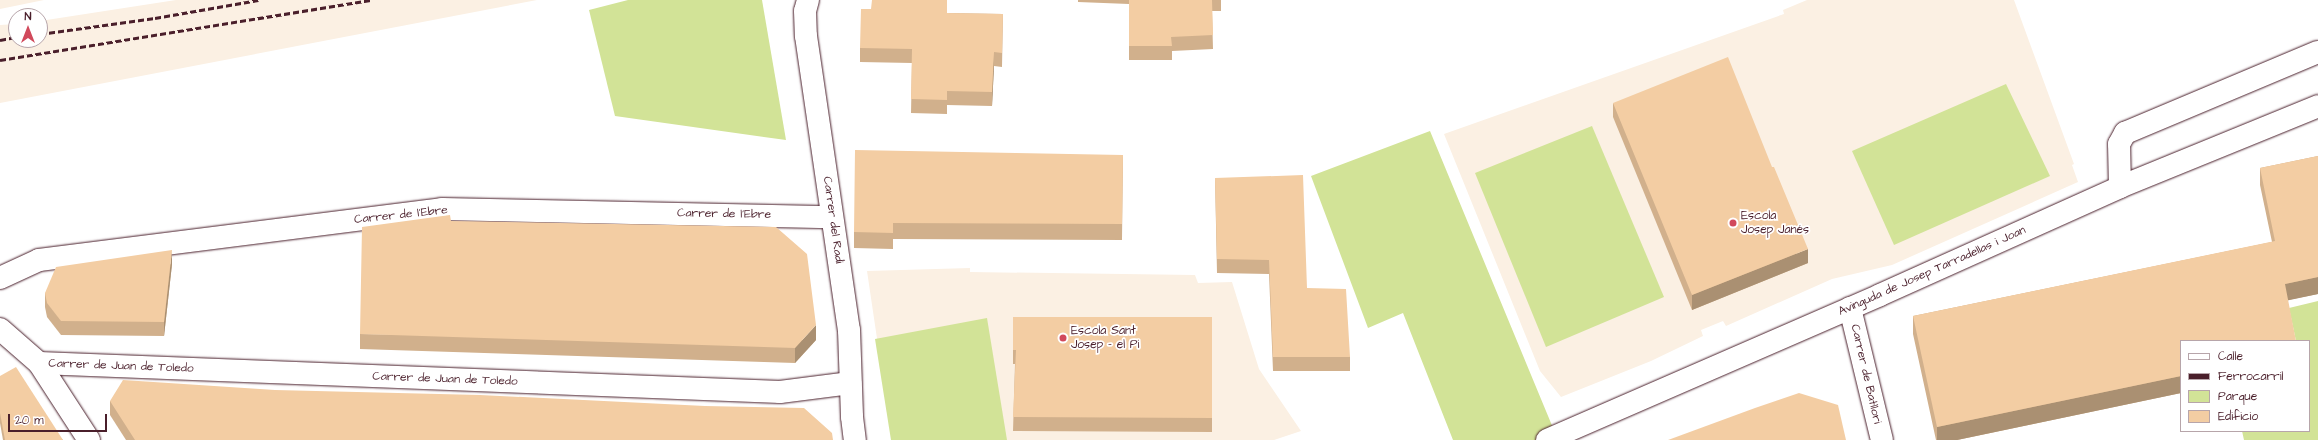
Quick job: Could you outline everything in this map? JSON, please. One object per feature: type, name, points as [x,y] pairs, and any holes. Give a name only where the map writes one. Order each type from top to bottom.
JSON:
[{"type":"street","name":"Carrer del Radi","points":[[808,0],[805,11],[806,36],[849,330],[850,384],[855,440]]},
{"type":"street","points":[[2120,187],[2119,144],[2125,133],[2318,52]]},
{"type":"street","name":"Avinguda de Josep Tarradellas i Joan","points":[[1555,438],[2120,187],[2318,106]]},
{"type":"street","name":"Carrer de l'Ebre","points":[[0,278],[39,260],[442,209],[832,217]]},
{"type":"street","name":"Carrer de Batllori","points":[[1850,308],[1882,440]]},
{"type":"street","points":[[0,329],[39,363],[89,440]]},
{"type":"street","name":"Carrer de Juan de Toledo","points":[[39,363],[780,392],[850,384]]},
{"type":"shaded area","points":[[0,0],[44,0],[0,9]]},
{"type":"shaded area","points":[[176,0],[537,0],[0,103],[0,25],[8,24],[8,48],[48,48],[48,20]]},
{"type":"shaded area","name":"Escola Josep Janés","points":[[1807,0],[2014,0],[2074,164],[2072,165],[2078,182],[1892,265],[1832,279],[1726,326],[1723,321],[1701,330],[1703,336],[1651,361],[1561,397],[1540,371],[1444,134],[1784,14],[1783,10]]},
{"type":"shaded area","name":"Escola Sant Josep - el Pi","points":[[970,268],[970,272],[1195,275],[1198,283],[1232,282],[1259,369],[1301,431],[1274,440],[892,440],[867,271]]},
{"type":"green space","points":[[628,0],[762,0],[786,140],[615,116],[589,10]]},
{"type":"green space","points":[[2006,84],[2050,176],[1894,245],[1852,151]]},
{"type":"green space","points":[[1592,126],[1664,297],[1546,347],[1475,173]]},
{"type":"green space","points":[[1430,131],[1558,440],[1453,440],[1403,313],[1368,328],[1311,176]]},
{"type":"green space","points":[[2318,301],[2318,440],[2244,440],[2242,432],[2310,432],[2310,340],[2296,340],[2289,308]]},
{"type":"green space","points":[[987,318],[1007,440],[891,440],[875,339]]},
{"type":"building","points":[[872,0],[947,0],[947,13],[1003,14],[1002,53],[994,52],[992,92],[947,91],[947,100],[911,99],[912,49],[860,48],[861,9],[871,9]]},
{"type":"building","points":[[1129,0],[1212,0],[1213,35],[1171,37],[1172,46],[1129,46]]},
{"type":"building","points":[[1728,57],[1772,167],[1774,167],[1808,249],[1692,295],[1613,103]]},
{"type":"building","points":[[855,150],[1123,155],[1122,224],[893,223],[893,233],[854,232]]},
{"type":"building","points":[[2318,156],[2318,277],[2285,284],[2296,340],[2180,340],[2180,376],[1937,427],[1913,316],[2275,241],[2260,168]]},
{"type":"building","points":[[1303,175],[1307,288],[1346,289],[1350,357],[1273,357],[1269,260],[1217,259],[1215,178]]},
{"type":"building","points":[[450,215],[451,221],[776,227],[807,254],[816,325],[795,348],[360,334],[362,227]]},
{"type":"building","points":[[172,250],[164,322],[61,321],[47,303],[45,293],[56,267]]},
{"type":"building","points":[[1013,317],[1212,317],[1212,418],[1013,417],[1016,350],[1013,350]]},
{"type":"building","points":[[16,367],[63,440],[5,440],[0,413],[0,376]]},
{"type":"building","points":[[123,380],[275,390],[480,395],[705,406],[804,408],[832,433],[833,440],[135,440],[110,401]]},
{"type":"building","points":[[1799,393],[1838,405],[1846,440],[1668,440],[1755,408]]},
{"type":"railway","points":[[48,33],[155,18],[258,0]]},
{"type":"railway","points":[[0,60],[372,0]]},
{"type":"railway","points":[[0,40],[8,38]]},
{"type":"place","name":"Escola Josep Janés","points":[[1733,223]]},
{"type":"place","name":"Escola Sant Josep - el Pi","points":[[1063,338]]}]
